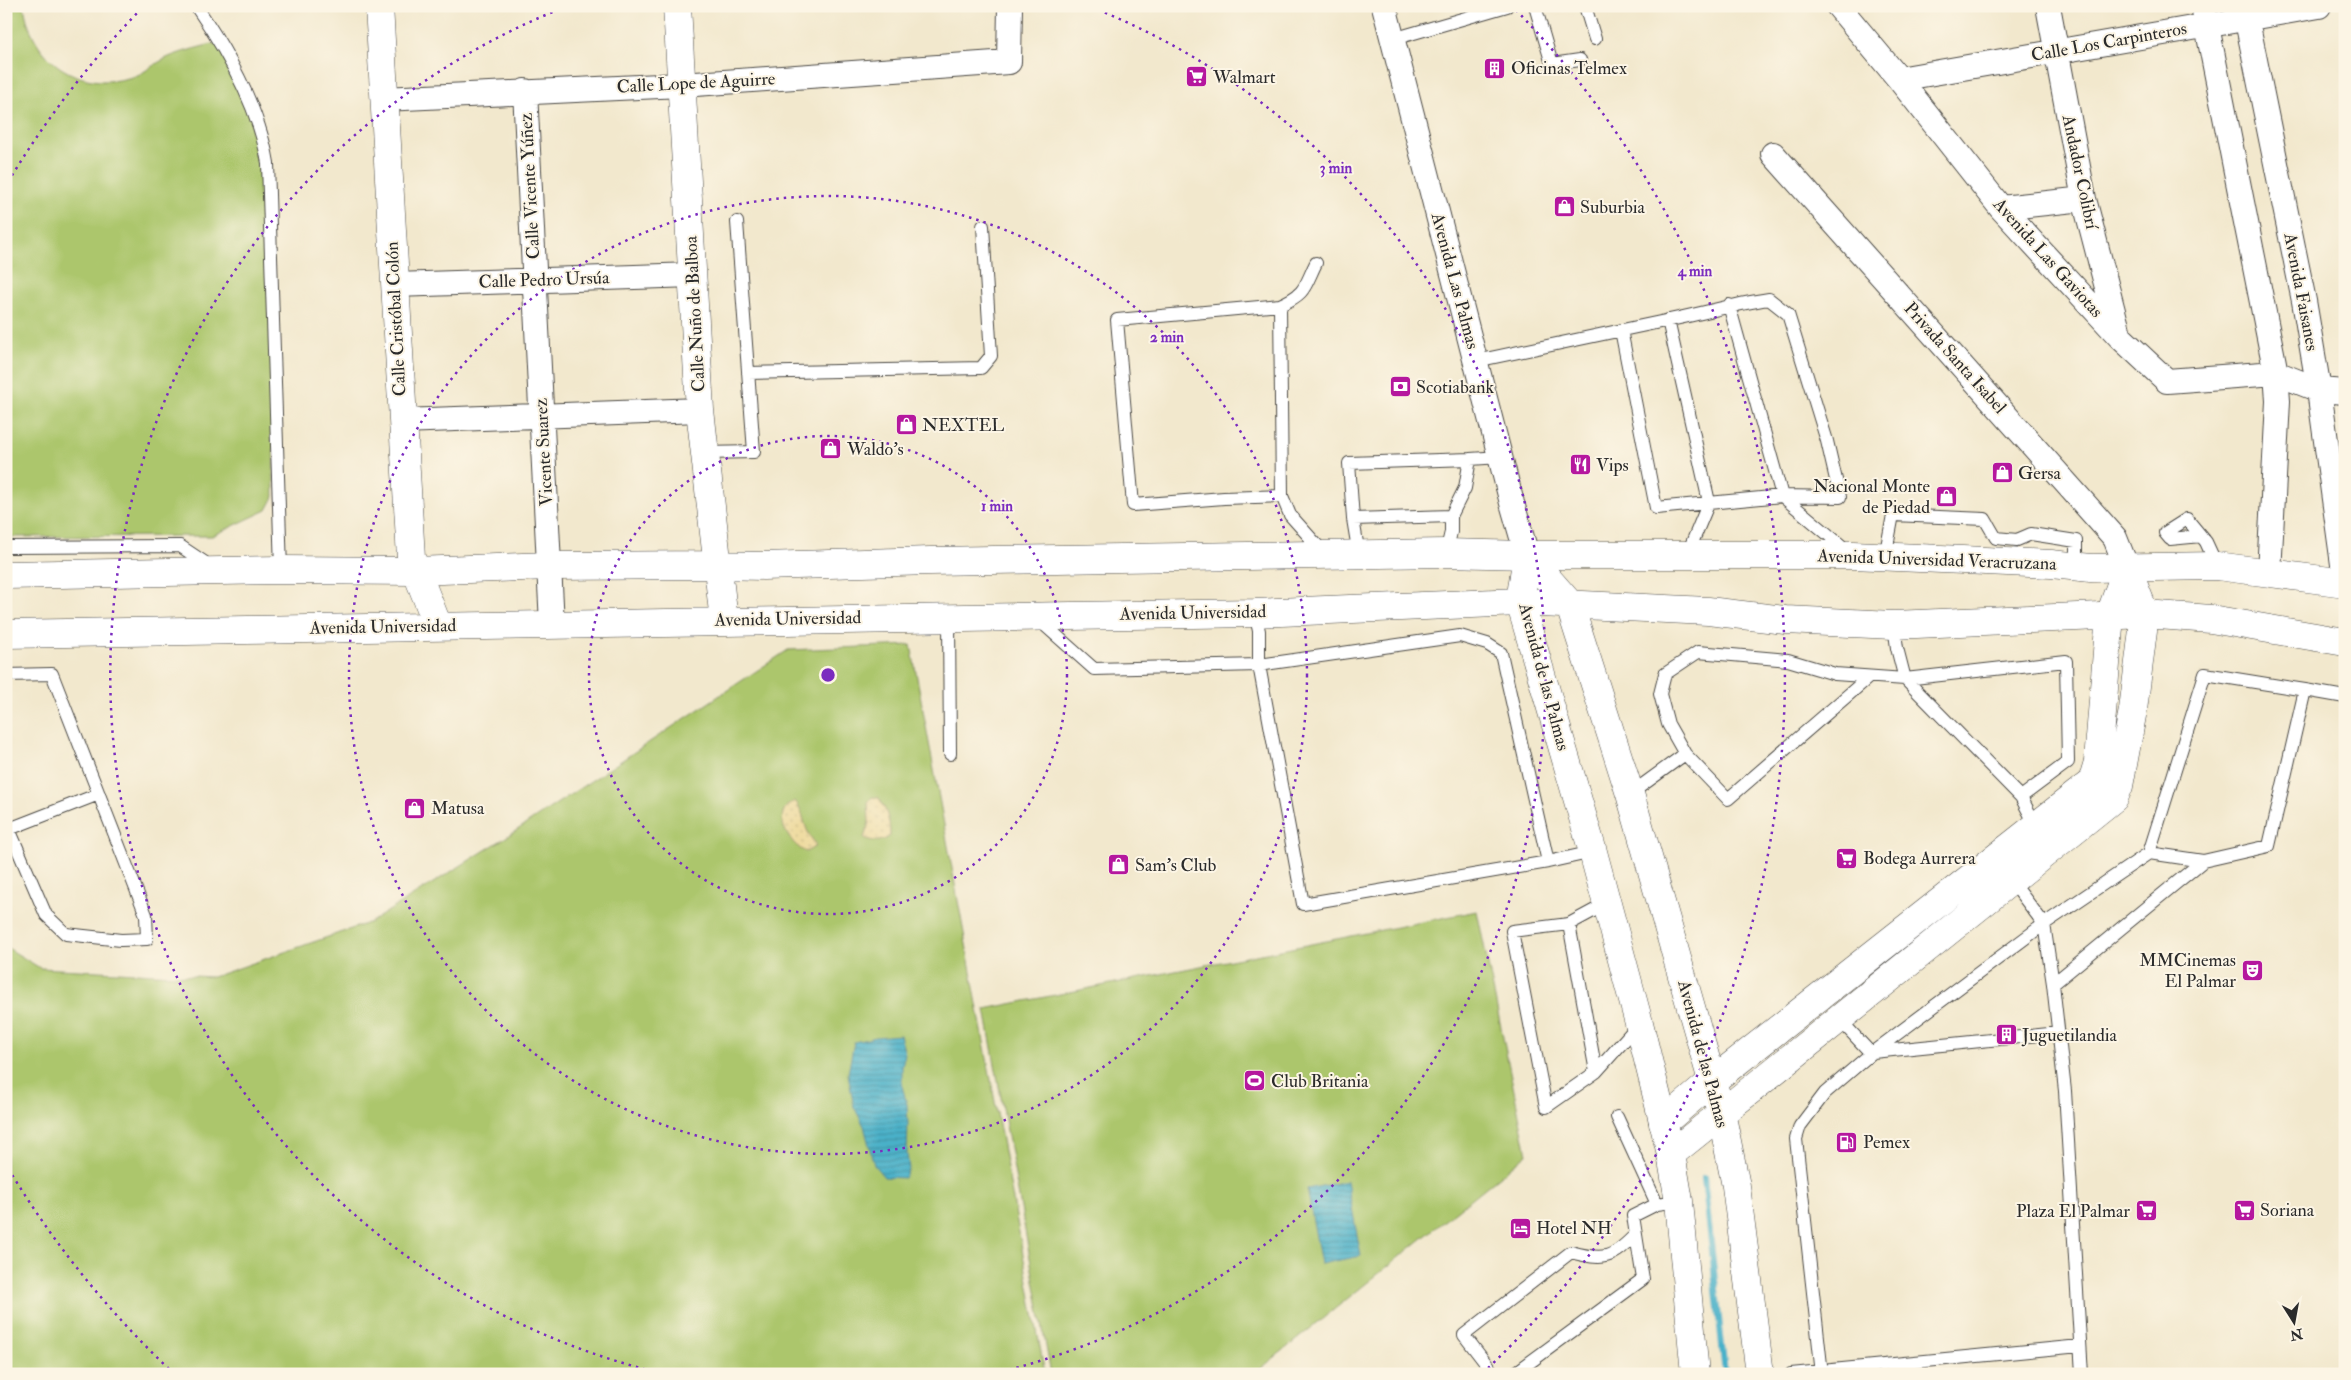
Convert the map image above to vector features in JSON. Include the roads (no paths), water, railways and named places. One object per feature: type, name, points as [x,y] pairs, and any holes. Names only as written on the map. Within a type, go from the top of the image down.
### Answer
[{"type":"main road","name":"Calle Cristóbal Colón","points":[[379,6],[411,558],[438,626]]},
{"type":"main road","name":"Calle Nuño de Balboa","points":[[677,6],[700,410],[724,621]]},
{"type":"main road","points":[[6,574],[281,570],[415,571],[549,566],[718,564],[772,566],[940,561],[1359,554],[1446,553],[1527,555]]},
{"type":"main road","name":"Avenida Universidad Veracruzana","points":[[1527,555],[1852,556],[2127,568],[2217,566],[2345,581]]},
{"type":"main road","name":"Avenida de las Palmas","points":[[1527,555],[1520,602],[1593,852],[1639,1023],[1671,1154],[1668,1203],[1695,1374]]},
{"type":"main road","name":"Avenida de las Palmas","points":[[1527,555],[1569,604],[1630,794],[1720,1112],[1736,1186],[1760,1374]]},
{"type":"main road","points":[[1671,1154],[1720,1112],[1840,1020],[1888,979],[2114,798],[2118,792],[2133,710],[2145,614],[2127,568]]},
{"type":"main road","points":[[1663,1123],[1711,1082],[2092,782],[2096,774],[2110,615],[2127,568]]},
{"type":"main road","name":"Avenida Universidad","points":[[6,634],[1255,612],[1520,602],[1569,604]]},
{"type":"main road","points":[[1569,604],[1708,611],[1785,620],[1894,625],[2145,614],[2211,619],[2345,642]]},
{"type":"main road","points":[[2036,826],[2052,848]]},
{"type":"main road","points":[[1870,958],[1888,979]]},
{"type":"street","name":"Calle Lope de Aguirre","points":[[383,99],[682,85],[1008,62],[1010,6]]},
{"type":"street","name":"Avenida Las Palmas","points":[[1384,6],[1527,555]]},
{"type":"street","name":"Avenida Las Gaviotas","points":[[1838,6],[1900,78],[2001,208],[2120,336],[2167,381],[2276,373],[2319,390],[2345,392]]},
{"type":"street","name":"Andador Colibrí","points":[[2048,6],[2084,200],[2120,336]]},
{"type":"street","name":"Calle Los Carpinteros","points":[[1900,78],[2056,52],[2205,16],[2319,6]]},
{"type":"street","name":"Avenida Faisanes","points":[[2246,12],[2304,301],[2342,528],[2345,581]]},
{"type":"street","points":[[2205,16],[2276,373],[2278,401],[2269,573]]},
{"type":"street","name":"Calle Vicente Yúñez","points":[[525,91],[535,280]]},
{"type":"street","name":"Privada Santa Isabel","points":[[1773,154],[2115,538],[2127,568]]},
{"type":"street","points":[[2001,208],[2084,200]]},
{"type":"street","name":"Calle Pedro Ursúa","points":[[395,285],[692,275]]},
{"type":"street","name":"Vicente Suarez","points":[[535,280],[552,624]]},
{"type":"street","points":[[402,421],[700,410]]},
{"type":"lane","points":[[196,6],[219,40],[257,121],[268,163],[281,570]]},
{"type":"lane","points":[[1393,39],[1507,6]]},
{"type":"lane","points":[[1535,6],[1552,64],[1580,60]]},
{"type":"lane","points":[[1585,6],[1595,39]]},
{"type":"lane","points":[[705,453],[754,452],[737,222]]},
{"type":"lane","points":[[748,373],[982,368],[991,356],[983,226]]},
{"type":"lane","points":[[1282,496],[1224,498],[1133,505],[1117,320],[1280,305],[1298,297],[1305,288],[1316,263]]},
{"type":"lane","points":[[1476,361],[1729,305],[1769,299],[1788,314],[1827,441],[1840,498],[1782,496],[1656,508],[1621,330]]},
{"type":"lane","points":[[1280,305],[1282,496],[1290,515],[1326,555]]},
{"type":"lane","points":[[1729,305],[1782,496],[1852,556]]},
{"type":"lane","points":[[1668,320],[1709,502],[1687,555]]},
{"type":"lane","points":[[1359,554],[1353,519],[1349,463],[1501,457]]},
{"type":"lane","points":[[1446,553],[1451,532],[1451,516],[1465,488],[1470,459]]},
{"type":"lane","points":[[1885,557],[1893,515],[1967,518],[1985,519],[1996,538],[2017,540],[2031,534],[2076,541],[2076,566]]},
{"type":"lane","points":[[1353,519],[1451,516]]},
{"type":"lane","points":[[2202,536],[2217,566]]},
{"type":"lane","points":[[6,547],[180,546],[204,560],[217,571]]},
{"type":"lane","points":[[1255,612],[1259,631],[1259,665],[1303,904],[1548,862],[1593,852]]},
{"type":"lane","points":[[1034,615],[1094,670],[1259,665],[1460,636],[1487,644],[1501,653],[1548,862]]},
{"type":"lane","points":[[949,616],[950,754]]},
{"type":"lane","points":[[1894,625],[1897,648],[1905,680],[2021,797],[2036,826]]},
{"type":"lane","points":[[1869,677],[1728,799],[1685,754],[1668,724],[1660,694],[1665,674],[1698,652],[1788,660],[1835,674],[1905,680],[2066,661],[2068,762],[2021,797]]},
{"type":"lane","points":[[6,675],[52,674],[99,794],[146,916],[147,939],[121,940],[66,934],[46,915],[8,825],[99,794]]},
{"type":"lane","points":[[1822,1372],[1796,1138],[1800,1126],[1825,1094],[1873,1052],[2044,924],[2149,853],[2205,674],[2345,697]]},
{"type":"lane","points":[[2149,853],[2203,861],[2270,846],[2305,690]]},
{"type":"lane","points":[[1630,794],[1685,754]]},
{"type":"lane","points":[[1995,859],[2044,924],[2065,1091],[2082,1374]]},
{"type":"lane","points":[[2053,984],[2203,861]]},
{"type":"lane","points":[[1606,904],[1569,924],[1512,931],[1546,1107],[1596,1072],[1639,1023]]},
{"type":"lane","points":[[1569,924],[1596,1072]]},
{"type":"lane","points":[[1840,1020],[1867,1049],[1873,1052],[2059,1034]]},
{"type":"lane","points":[[1514,1374],[1643,1279],[1633,1216],[1668,1203],[1617,1117]]},
{"type":"lane","points":[[1494,1374],[1464,1334],[1571,1252],[1592,1258],[1613,1255],[1636,1234]]},
{"type":"lane","points":[[1791,1374],[2080,1346]]},
{"type":"water","points":[[900,1035],[905,1054],[902,1067],[902,1086],[907,1104],[908,1123],[907,1154],[909,1169],[904,1178],[884,1177],[874,1165],[864,1126],[854,1107],[848,1074],[854,1042],[876,1037]]},
{"type":"water","points":[[1347,1181],[1361,1256],[1321,1264],[1307,1189]]},
{"type":"waterway","points":[[1704,1177],[1725,1374]]},
{"type":"place","name":"Oficinas Telmex","points":[[1495,68]]},
{"type":"place","name":"Walmart","points":[[1197,77]]},
{"type":"place","name":"Suburbia","points":[[1564,207]]},
{"type":"place","name":"Scotiabank","points":[[1400,387]]},
{"type":"place","name":"NEXTEL","points":[[906,425]]},
{"type":"place","name":"Waldo's","points":[[831,449]]},
{"type":"place","name":"Vips","points":[[1580,465]]},
{"type":"place","name":"Gersa","points":[[2002,473]]},
{"type":"place","name":"Nacional Monte de Piedad","points":[[1946,496]]},
{"type":"place","name":"Matusa","points":[[415,808]]},
{"type":"place","name":"Bodega Aurrera","points":[[1847,858]]},
{"type":"place","name":"Sam's Club","points":[[1119,865]]},
{"type":"place","name":"MMCinemas El Palmar","points":[[2252,970]]},
{"type":"place","name":"Juguetilandia","points":[[2006,1035]]},
{"type":"place","name":"Club Britania","points":[[1255,1081]]},
{"type":"place","name":"Pemex","points":[[1847,1142]]},
{"type":"place","name":"Soriana","points":[[2244,1210]]},
{"type":"place","name":"Plaza El Palmar","points":[[2146,1211]]},
{"type":"place","name":"Hotel NH","points":[[1520,1228]]}]
